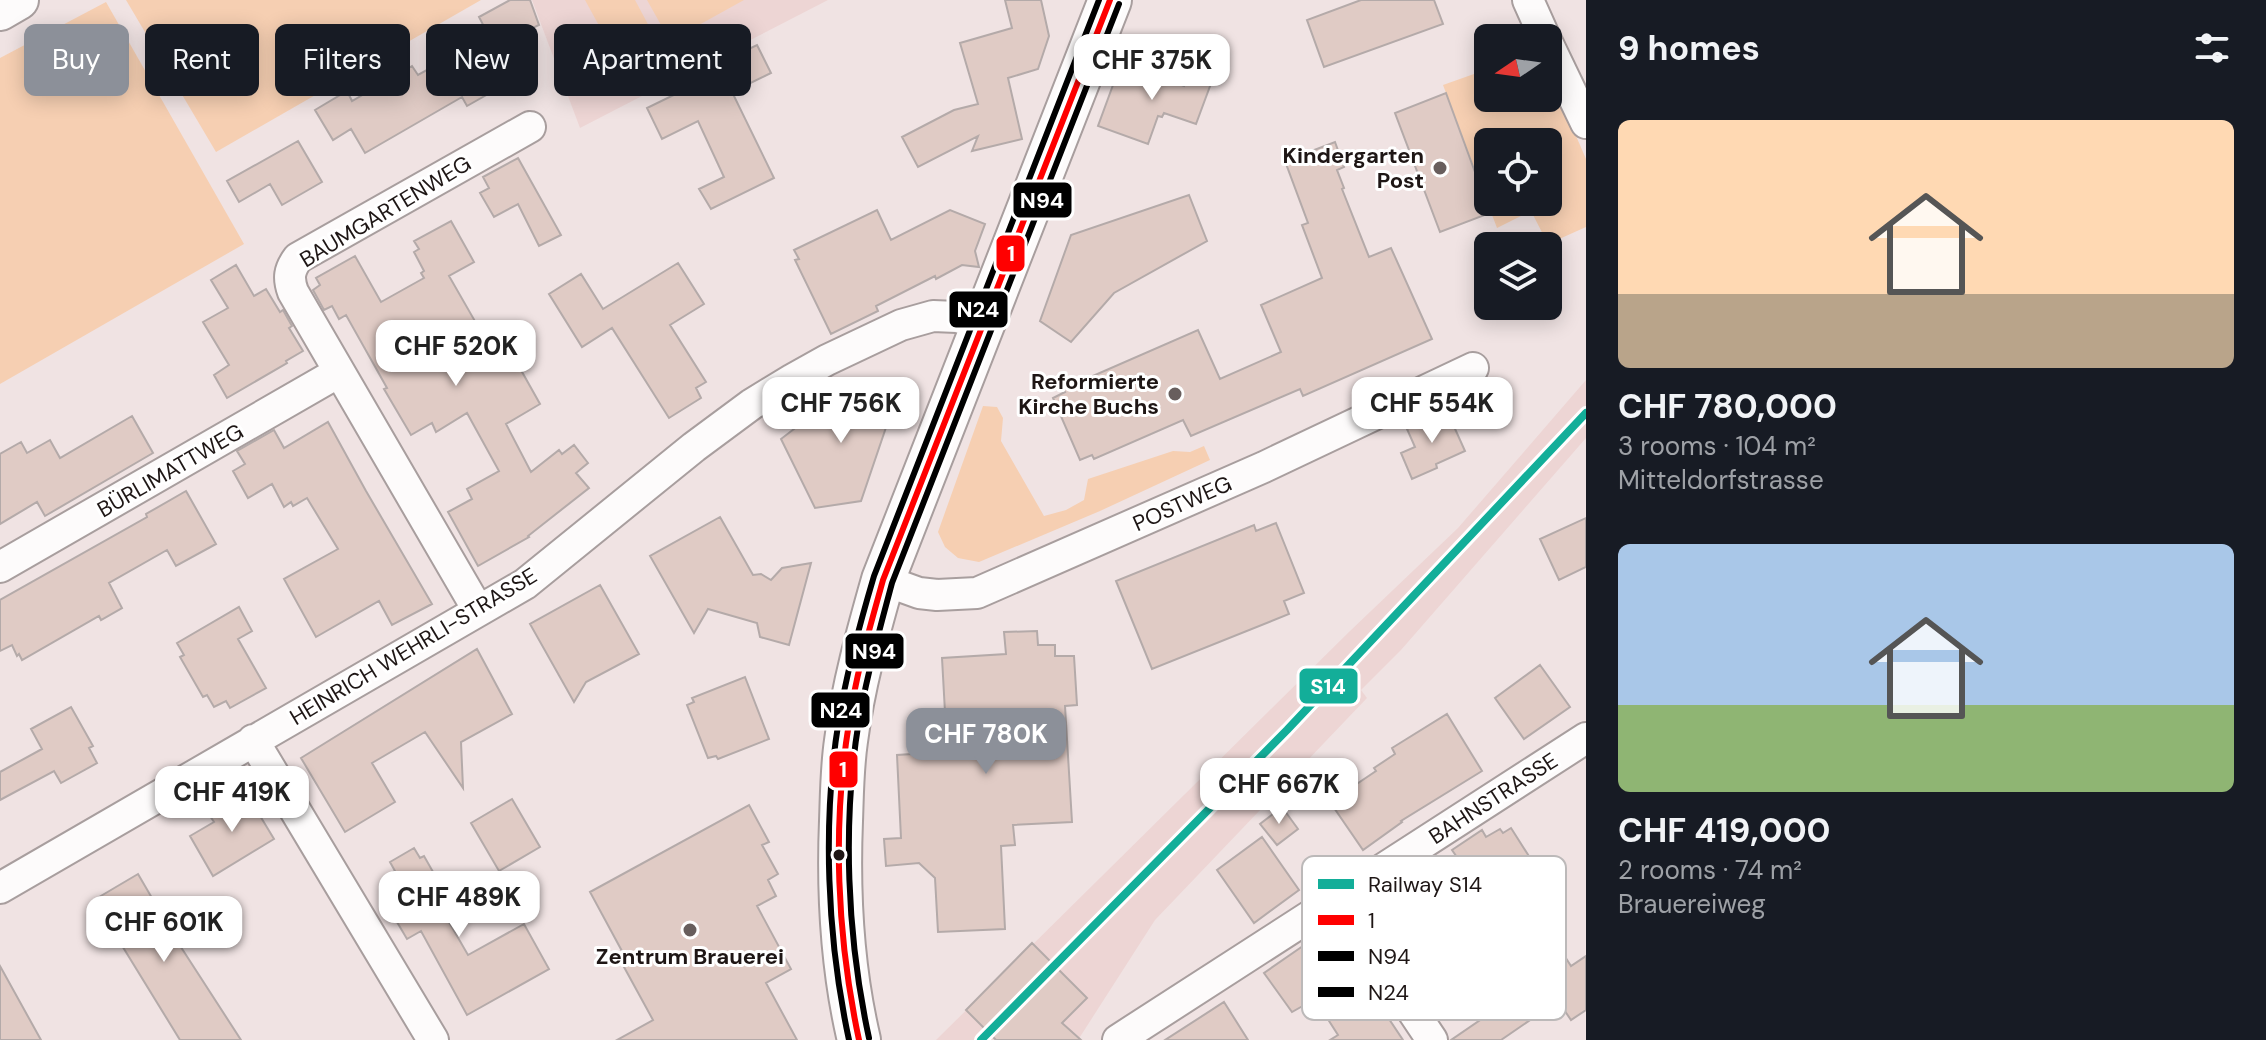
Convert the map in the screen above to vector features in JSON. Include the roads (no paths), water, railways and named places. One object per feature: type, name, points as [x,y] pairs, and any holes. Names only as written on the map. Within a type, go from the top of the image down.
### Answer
[{"type":"main road","points":[[859,1040],[849,1001],[840,855],[845,743],[865,641],[883,580],[1110,0]]},
{"type":"street","points":[[0,11],[19,0]]},
{"type":"street","points":[[1528,0],[1539,24]]},
{"type":"street","points":[[1562,73],[1586,123]]},
{"type":"street","name":"BAUMGARTENWEG","points":[[478,610],[293,292],[289,280],[298,258],[530,127]]},
{"type":"street","name":"HEINRICH WEHRLI-STRASSE","points":[[0,888],[525,584],[694,447],[752,404],[793,379],[827,360],[912,322],[933,316],[957,317],[984,324]]},
{"type":"street","name":"POSTWEG","points":[[883,580],[919,593],[977,593],[1264,467],[1473,368]]},
{"type":"street","name":"BÜRLIMATTWEG","points":[[0,567],[339,372]]},
{"type":"street","name":"BAHNSTRASSE","points":[[1402,856],[1586,738]]},
{"type":"street","points":[[253,740],[433,1040]]},
{"type":"street","name":"BAHNSTRASSE","points":[[1118,1040],[1302,921]]},
{"type":"street","points":[[1419,1020],[1432,1040]]},
{"type":"rail line","name":"S14","points":[[981,1040],[1287,730],[1586,413]]},
{"type":"place","name":"Kindergarten Post","points":[[1440,168]]},
{"type":"place","name":"Reformierte Kirche Buchs","points":[[1175,394]]},
{"type":"place","name":"Zentrum Brauerei","points":[[690,930]]}]
